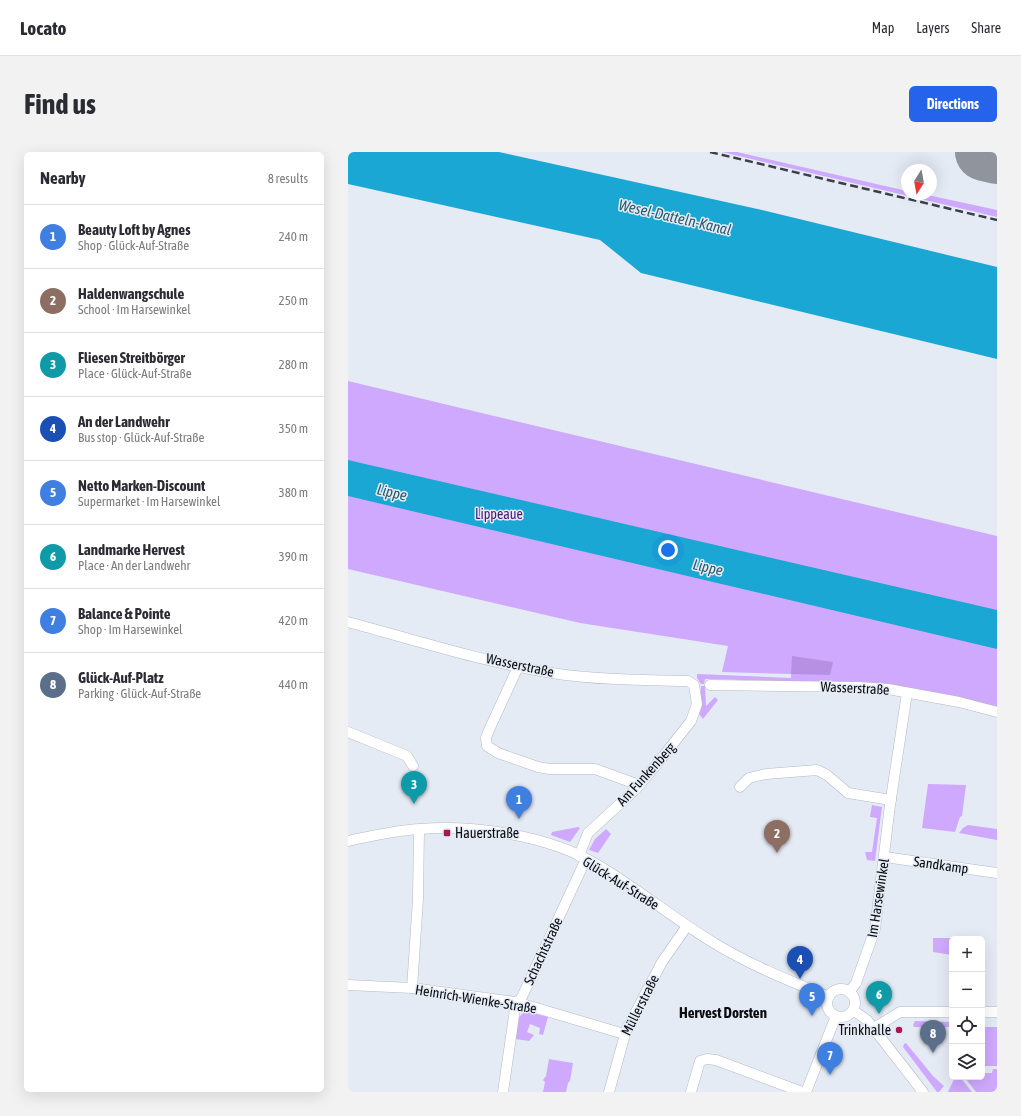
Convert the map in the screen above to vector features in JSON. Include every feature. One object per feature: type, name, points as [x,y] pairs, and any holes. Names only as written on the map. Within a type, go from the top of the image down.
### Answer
[{"type":"street","name":"Wasserstraße","points":[[348,622],[518,667],[589,678],[688,682],[694,684]]},
{"type":"street","points":[[518,667],[488,730],[486,738],[487,746],[498,752],[538,767],[550,769],[595,769],[640,785]]},
{"type":"street","name":"Am Funkenberg","points":[[582,857],[588,833],[640,785],[691,720],[697,704],[694,684]]},
{"type":"street","name":"Wasserstraße","points":[[710,685],[859,687],[959,702],[997,712]]},
{"type":"street","name":"Im Harsewinkel","points":[[849,992],[856,983],[875,929],[891,800],[907,693]]},
{"type":"street","points":[[348,732],[407,756],[413,766]]},
{"type":"street","points":[[740,787],[749,778],[766,774],[817,770],[827,775],[848,793],[891,800]]},
{"type":"street","name":"Glück-Auf-Straße","points":[[348,841],[419,829],[458,828],[505,834],[533,840],[582,857],[621,880],[715,944],[749,962],[828,997]]},
{"type":"street","points":[[412,988],[418,899],[419,829]]},
{"type":"street","name":"Schachtstraße","points":[[503,1092],[516,1002],[521,999],[582,857]]},
{"type":"street","name":"Sandkamp","points":[[885,857],[997,873]]},
{"type":"street","name":"Müllerstraße","points":[[608,1092],[624,1034],[662,962],[687,926]]},
{"type":"street","name":"Heinrich-Wienke-Straße","points":[[348,984],[412,988],[516,1002],[624,1034]]},
{"type":"street","points":[[845,990],[849,992],[856,1002],[854,1011],[848,1016],[836,1016],[829,1010],[827,1002],[828,997],[835,991],[845,990]]},
{"type":"street","points":[[854,1011],[867,1020],[874,1028],[923,1092]]},
{"type":"street","points":[[874,1028],[900,1012],[949,1012]]},
{"type":"street","points":[[985,1012],[997,1012]]},
{"type":"street","points":[[806,1092],[836,1016]]},
{"type":"street","points":[[691,1092],[700,1061],[707,1059],[716,1060],[802,1092]]},
{"type":"green space","points":[[722,152],[737,152],[901,190],[901,194]]},
{"type":"green space","points":[[937,197],[997,210],[997,217],[925,200],[937,200]]},
{"type":"green space","name":"Lippeaue","points":[[348,381],[997,536],[997,707],[939,693],[897,686],[859,683],[705,679],[704,684],[701,684],[697,678],[697,674],[791,678],[791,674],[722,672],[728,646],[580,623],[348,569]]},
{"type":"green space","points":[[701,686],[705,686],[706,706],[715,697],[718,700],[703,719],[699,714]]},
{"type":"green space","points":[[928,784],[966,785],[962,816],[960,817],[955,832],[922,828]]},
{"type":"green space","points":[[872,805],[882,807],[875,861],[867,860],[865,852],[872,852],[877,818],[870,817]]},
{"type":"green space","points":[[968,825],[997,829],[997,840],[959,833]]},
{"type":"green space","points":[[578,827],[580,828],[570,842],[551,835],[552,832]]},
{"type":"green space","points":[[606,829],[611,834],[598,853],[589,850],[595,839]]},
{"type":"green space","points":[[933,938],[949,938],[949,955],[933,952]]},
{"type":"green space","points":[[525,1011],[548,1017],[543,1035],[539,1034],[540,1028],[530,1024],[527,1032],[534,1035],[529,1041],[515,1039],[519,1017]]},
{"type":"green space","points":[[915,1021],[949,1022],[949,1027],[914,1027],[913,1025]]},
{"type":"green space","points":[[985,1027],[997,1027],[997,1066],[985,1066]]},
{"type":"green space","points":[[906,1043],[933,1076],[944,1086],[939,1092],[937,1092],[903,1047]]},
{"type":"green space","points":[[549,1059],[573,1063],[570,1081],[566,1092],[543,1092],[545,1082],[543,1080],[546,1076]]},
{"type":"green space","points":[[993,1069],[997,1069],[997,1089],[994,1092],[976,1092],[967,1080],[985,1080],[985,1073],[992,1073]]},
{"type":"green space","points":[[954,1080],[962,1080],[972,1092],[948,1092]]},
{"type":"shaded area","points":[[792,656],[833,662],[830,675],[791,674]]},
{"type":"water","name":"Wesel-Datteln-Kanal","points":[[348,152],[499,152],[762,210],[997,267],[997,359],[641,273],[600,240],[348,184]]},
{"type":"water","name":"Lippe","points":[[348,460],[997,610],[997,649],[348,496]]},
{"type":"runway","points":[[984,152],[997,155]]},
{"type":"railway","points":[[710,152],[997,220]]},
{"type":"place","name":"Fliesen Streitbörger","points":[[414,804]]},
{"type":"place","name":"Beauty Loft by Agnes","points":[[519,819]]},
{"type":"place","name":"Hauerstraße","points":[[447,833]]},
{"type":"place","name":"Haldenwangschule","points":[[777,853]]},
{"type":"place","name":"An der Landwehr","points":[[800,979]]},
{"type":"place","name":"Landmarke Hervest","points":[[879,1014]]},
{"type":"place","name":"Netto Marken-Discount","points":[[812,1016]]},
{"type":"place","name":"Trinkhalle","points":[[899,1030]]},
{"type":"place","name":"Glück-Auf-Platz","points":[[933,1053]]},
{"type":"place","name":"Balance & Pointe","points":[[830,1075]]},
{"type":"district","name":"Hervest Dorsten","points":[[723,1012]]}]
